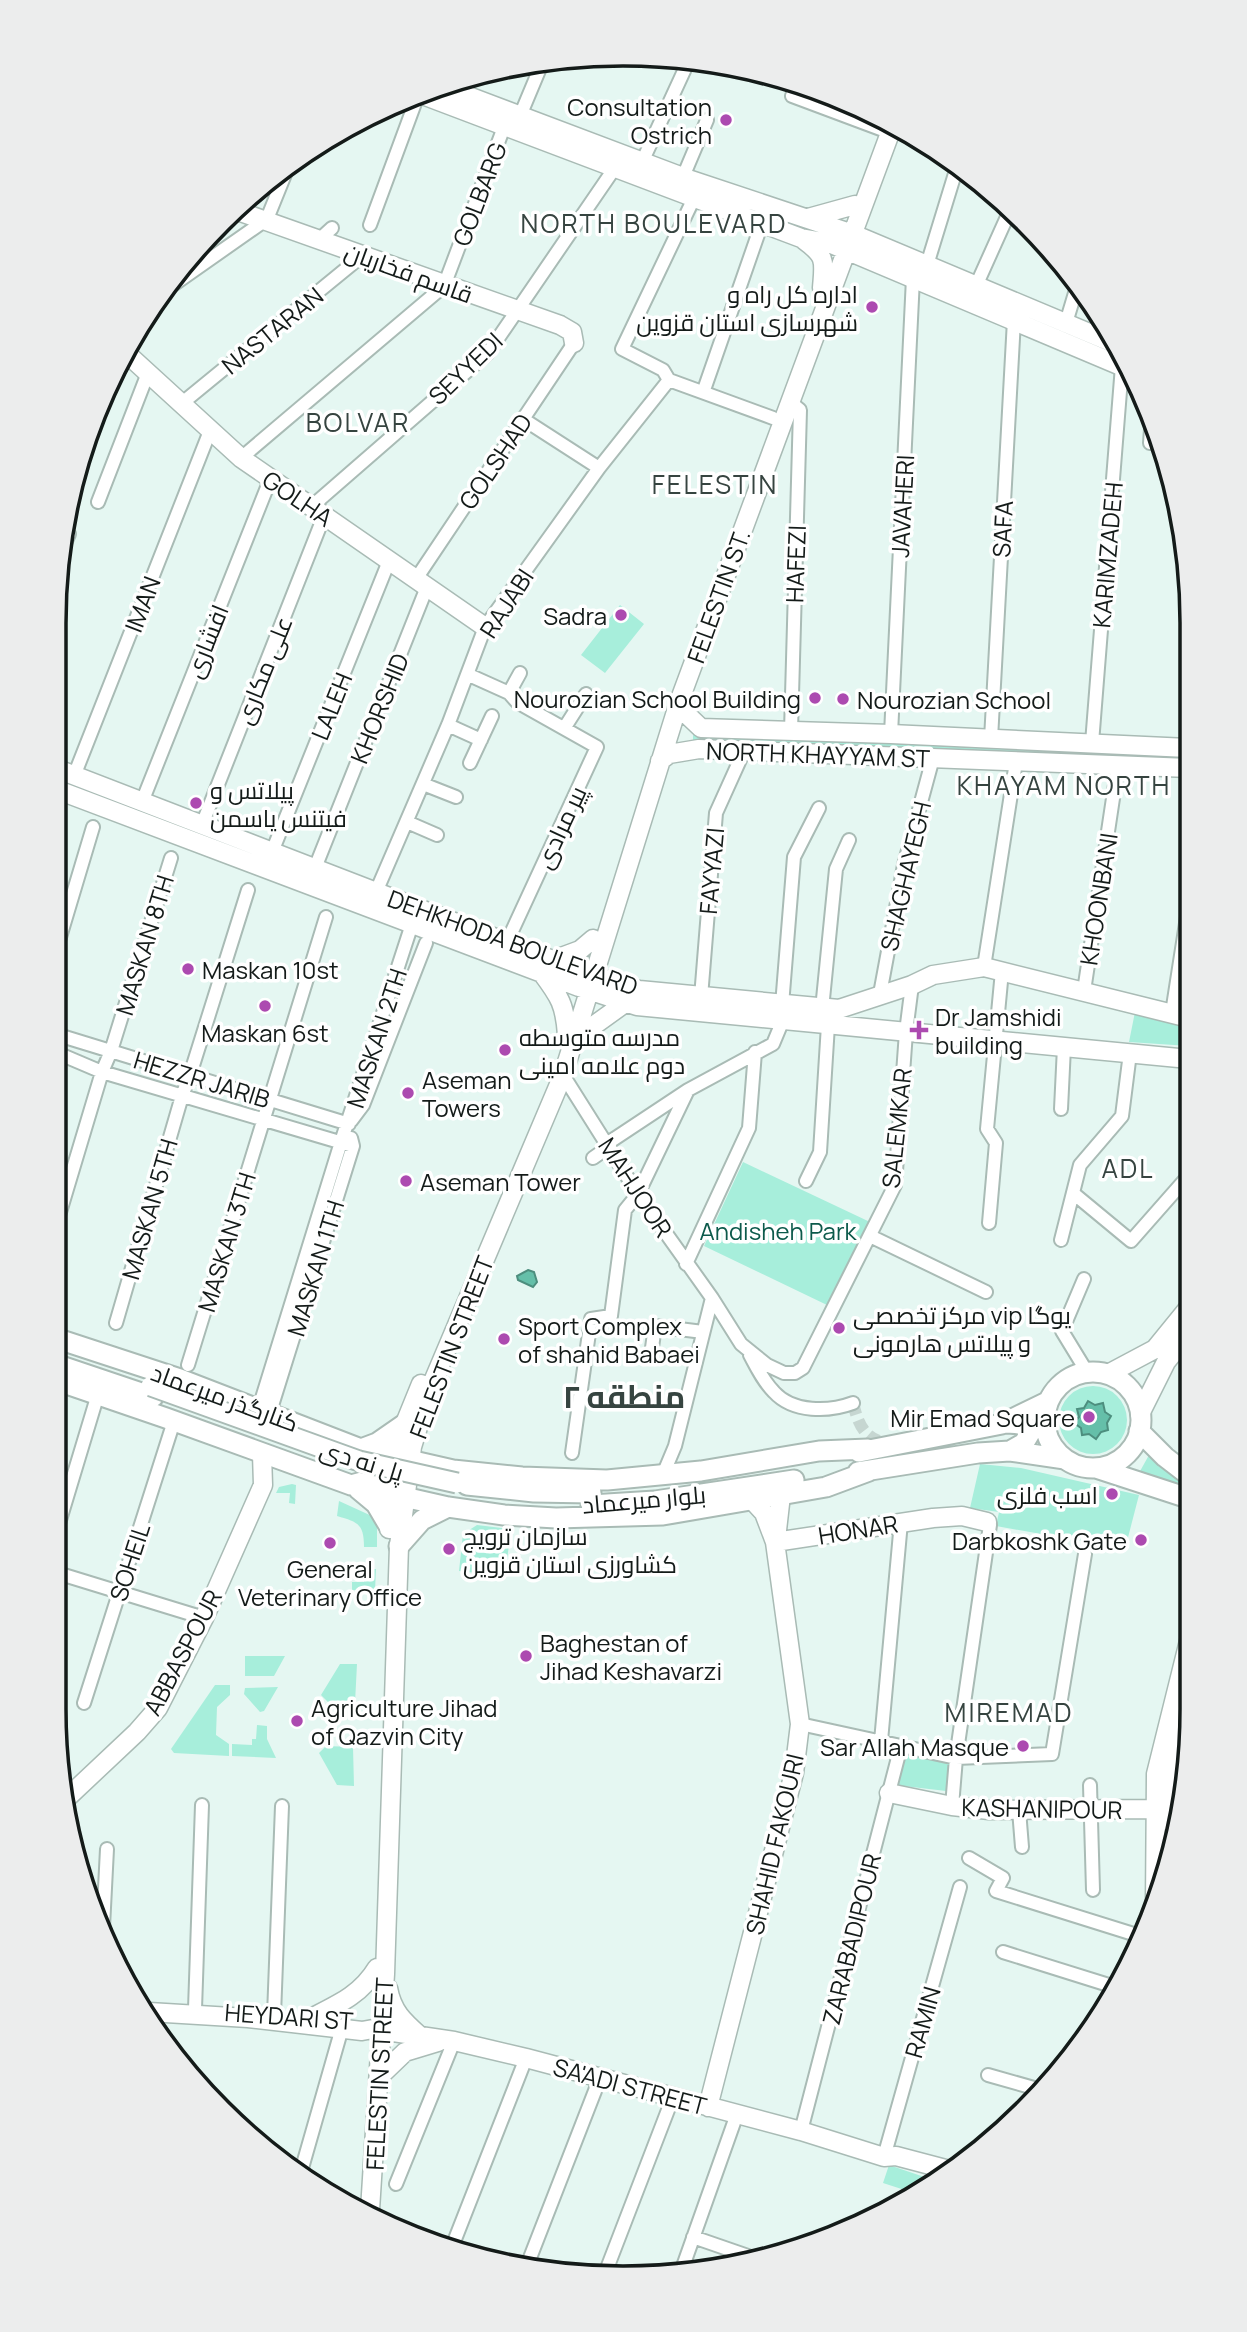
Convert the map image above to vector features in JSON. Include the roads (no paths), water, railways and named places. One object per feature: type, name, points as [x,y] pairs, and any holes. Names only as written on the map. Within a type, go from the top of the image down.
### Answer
[{"type":"main road","points":[[457,92],[643,160],[733,211],[801,238],[819,251],[824,259],[827,289]]},
{"type":"main road","points":[[434,100],[614,169],[807,219],[848,242],[876,263],[1014,320],[1104,341]]},
{"type":"main road","name":"FELESTIN ST.","points":[[571,1037],[678,676],[773,418],[848,242],[858,206],[885,132]]},
{"type":"main road","points":[[807,219],[858,206],[883,246]]},
{"type":"main road","points":[[733,211],[787,218],[848,242],[946,273]]},
{"type":"main road","name":"قاسم فخاریان","points":[[247,213],[326,234],[363,256],[560,325],[572,332],[574,343]]},
{"type":"main road","points":[[801,238],[883,246],[976,286],[1078,336],[1114,361]]},
{"type":"main road","points":[[827,289],[855,268],[876,263]]},
{"type":"main road","name":"FELESTIN ST.","points":[[598,940],[679,702],[827,289]]},
{"type":"main road","name":"GOLHA","points":[[133,360],[241,458],[485,627]]},
{"type":"main road","name":"NORTH KHAYYAM ST","points":[[679,702],[682,710],[701,728],[1180,748]]},
{"type":"main road","points":[[699,749],[693,745],[692,738],[701,728]]},
{"type":"main road","name":"NORTH KHAYYAM ST","points":[[660,761],[669,754],[699,749],[1180,768]]},
{"type":"main road","name":"DEHKHODA BOULEVARD","points":[[66,773],[507,942],[547,966]]},
{"type":"main road","name":"DEHKHODA BOULEVARD","points":[[66,795],[412,924],[547,966],[624,995],[648,1008],[825,1017],[906,1032],[1180,1058]]},
{"type":"main road","points":[[559,1074],[571,1037],[565,1012],[547,966],[598,940],[604,958],[624,995],[571,1037]]},
{"type":"main road","name":"DEHKHODA BOULEVARD","points":[[825,1017],[839,1009],[912,985],[933,975],[984,967],[1180,1016]]},
{"type":"main road","name":"DEHKHODA BOULEVARD","points":[[624,995],[701,997],[782,1013]]},
{"type":"main road","name":"FELESTIN STREET","points":[[370,2204],[367,2177],[381,1971],[399,1546],[397,1497],[403,1425],[559,1074]]},
{"type":"main road","name":"FELESTIN STREET","points":[[401,1459],[559,1074]]},
{"type":"main road","points":[[1108,1374],[1155,1349],[1180,1318]]},
{"type":"main road","name":"کنارگذر میرعماد","points":[[66,1342],[180,1379],[361,1449],[401,1459],[453,1489]]},
{"type":"main road","points":[[1096,1468],[1111,1465],[1124,1457],[1134,1445],[1140,1422],[1166,1362],[1180,1344]]},
{"type":"main road","points":[[66,1355],[106,1368],[152,1391]]},
{"type":"main road","points":[[66,1367],[152,1391]]},
{"type":"main road","points":[[1065,1460],[1053,1448],[1046,1433],[1045,1416],[1049,1401],[1064,1381],[1087,1372],[1108,1374],[1124,1383],[1135,1397],[1140,1422],[1165,1457],[1180,1469]]},
{"type":"main road","name":"کنارگذر میرعماد","points":[[66,1384],[351,1485],[397,1497],[453,1489]]},
{"type":"main road","name":"پل نه دی","points":[[152,1391],[359,1461],[453,1489]]},
{"type":"main road","points":[[399,1546],[453,1489],[554,1479],[607,1480],[662,1476],[819,1451],[869,1449],[972,1432],[1005,1423],[1049,1401]]},
{"type":"main road","points":[[1005,1423],[1024,1425],[1029,1428],[1030,1433],[1024,1443],[1010,1451]]},
{"type":"main road","points":[[351,1485],[366,1481],[376,1470],[374,1462],[361,1449],[377,1443],[403,1425]]},
{"type":"main road","name":"بلوار میرعماد","points":[[453,1489],[557,1493],[654,1489],[829,1460],[869,1449]]},
{"type":"main road","points":[[453,1489],[555,1518],[663,1515],[826,1487],[869,1471],[978,1452],[1010,1451],[1096,1468],[1180,1495]]},
{"type":"main road","points":[[262,1454],[263,1485]]},
{"type":"main road","points":[[1154,1487],[1150,1478],[1152,1469],[1157,1461],[1165,1457]]},
{"type":"main road","points":[[263,1485],[279,1469],[289,1464]]},
{"type":"main road","name":"بلوار میرعماد","points":[[453,1489],[534,1504],[608,1505],[702,1495],[831,1473],[869,1471]]},
{"type":"main road","name":"ABBASPOUR","points":[[73,1792],[137,1732],[158,1708],[204,1618],[263,1485]]},
{"type":"main road","points":[[351,1485],[374,1502],[389,1526]]},
{"type":"main road","points":[[775,1542],[781,1495]]},
{"type":"main road","name":"FELESTIN STREET","points":[[381,1971],[389,1526],[397,1497]]},
{"type":"main road","name":"SHAHID FAKOURI","points":[[708,2107],[794,1773],[800,1724],[775,1542],[764,1513],[753,1500]]},
{"type":"main road","name":"HONAR","points":[[775,1542],[901,1522],[961,1516],[987,1522]]},
{"type":"main road","points":[[1165,1840],[1156,1774],[1180,1677]]},
{"type":"main road","points":[[1157,1868],[1161,1809],[1179,1735]]},
{"type":"main road","name":"KASHANIPOUR","points":[[889,1793],[951,1806],[989,1810],[1161,1809]]},
{"type":"main road","points":[[316,2016],[355,1995],[381,1971],[397,2014],[420,2036]]},
{"type":"main road","name":"HEYDARI ST","points":[[153,2006],[363,2019],[377,2029]]},
{"type":"main road","name":"HEYDARI ST","points":[[157,2012],[248,2018],[362,2031],[377,2029]]},
{"type":"main road","name":"FELESTIN STREET","points":[[370,2204],[380,2076],[377,2029]]},
{"type":"main road","name":"SA'ADI STREET","points":[[377,2029],[452,2041],[526,2058],[737,2114],[884,2157],[896,2156],[939,2167]]},
{"type":"main road","points":[[380,2076],[405,2052],[428,2044],[452,2041]]},
{"type":"main road","name":"SA'ADI STREET","points":[[884,2157],[894,2166],[929,2174]]},
{"type":"street","points":[[643,160],[684,70]]},
{"type":"street","points":[[520,116],[538,73]]},
{"type":"street","points":[[793,93],[792,96],[841,111]]},
{"type":"street","points":[[370,225],[414,107]]},
{"type":"street","points":[[707,120],[687,187],[622,349],[663,370],[669,380],[773,418]]},
{"type":"street","name":"GOLBARG","points":[[241,458],[444,286],[504,127]]},
{"type":"street","name":"SEYYEDI","points":[[318,512],[488,353],[614,169]]},
{"type":"street","points":[[928,265],[954,176]]},
{"type":"street","points":[[192,271],[267,219],[281,185]]},
{"type":"street","points":[[976,286],[1006,219]]},
{"type":"street","points":[[705,387],[762,223]]},
{"type":"street","name":"NASTARAN","points":[[181,404],[363,256]]},
{"type":"street","name":"JAVAHERI","points":[[891,734],[913,278]]},
{"type":"street","points":[[1078,336],[1079,303]]},
{"type":"street","name":"SAFA","points":[[990,738],[1014,320]]},
{"type":"street","name":"GOLSHAD","points":[[422,583],[523,419],[574,343]]},
{"type":"street","points":[[99,502],[148,373]]},
{"type":"street","name":"KARIMZADEH","points":[[1092,743],[1124,379]]},
{"type":"street","name":"RAJABI","points":[[376,892],[469,675],[485,627],[599,468],[669,380]]},
{"type":"street","name":"HAFEZI","points":[[789,401],[800,410],[791,731]]},
{"type":"street","points":[[523,419],[599,468]]},
{"type":"street","name":"IMAN","points":[[74,776],[210,431]]},
{"type":"street","name":"افشاری","points":[[142,802],[270,480]]},
{"type":"street","name":"علی مکاری","points":[[202,825],[318,512]]},
{"type":"street","name":"LALEH","points":[[272,852],[389,561]]},
{"type":"street","name":"KHORSHID","points":[[315,868],[422,583]]},
{"type":"street","points":[[509,693],[520,673]]},
{"type":"street","points":[[469,675],[509,693],[517,702],[565,727],[586,694]]},
{"type":"street","points":[[470,763],[492,716]]},
{"type":"street","points":[[448,725],[481,740]]},
{"type":"street","name":"پیر مرادی","points":[[507,942],[597,747],[565,727]]},
{"type":"street","name":"FAYYAZI","points":[[701,997],[716,813],[744,751]]},
{"type":"street","name":"SHAGHAYEGH","points":[[880,994],[904,865],[933,758]]},
{"type":"street","points":[[984,967],[1016,762]]},
{"type":"street","name":"KHOONBANI","points":[[1084,991],[1118,765]]},
{"type":"street","points":[[423,784],[456,797]]},
{"type":"street","points":[[593,1158],[688,1090],[773,1044],[782,1013],[794,857],[819,808]]},
{"type":"street","points":[[407,822],[437,835]]},
{"type":"street","points":[[66,917],[93,827]]},
{"type":"street","points":[[806,1181],[820,1152],[825,1017],[836,869],[849,840]]},
{"type":"street","name":"MASKAN 8TH","points":[[66,1191],[171,858]]},
{"type":"street","name":"MASKAN 5TH","points":[[116,1323],[182,1096],[248,890]]},
{"type":"street","name":"MASKAN 3TH","points":[[188,1365],[326,917]]},
{"type":"street","name":"MASKAN 2TH","points":[[349,1124],[412,924]]},
{"type":"street","name":"MASKAN 2TH","points":[[349,1124],[363,1105],[426,943]]},
{"type":"street","points":[[989,1223],[996,1143],[987,1129],[1002,971]]},
{"type":"street","name":"SALEMKAR","points":[[795,1373],[803,1368],[895,1185],[912,985]]},
{"type":"street","name":"HEZZR JARIB","points":[[66,1037],[349,1124]]},
{"type":"street","points":[[1060,1109],[1064,1047]]},
{"type":"street","points":[[687,1264],[750,1128],[755,1052]]},
{"type":"street","points":[[1061,1241],[1080,1165],[1122,1116],[1130,1053]]},
{"type":"street","name":"HEZZR JARIB","points":[[66,1057],[102,1072],[347,1144]]},
{"type":"street","name":"MAHJOOR","points":[[559,1074],[741,1344],[767,1365],[784,1373],[795,1373]]},
{"type":"street","points":[[572,1454],[591,1319],[611,1316],[625,1209],[638,1194],[688,1090]]},
{"type":"street","name":"MASKAN 1TH","points":[[264,1410],[347,1144],[349,1124]]},
{"type":"street","points":[[1073,1193],[1131,1241],[1180,1185]]},
{"type":"street","points":[[870,1236],[986,1292]]},
{"type":"street","points":[[1084,1279],[1062,1331],[1087,1372]]},
{"type":"street","points":[[662,1476],[676,1446],[712,1298]]},
{"type":"street","points":[[651,1355],[656,1326],[703,1332]]},
{"type":"street","points":[[746,1348],[763,1379],[776,1395],[804,1407],[821,1409],[836,1409],[853,1403]]},
{"type":"street","points":[[66,1499],[97,1394]]},
{"type":"street","name":"SOHEIL","points":[[84,1703],[174,1421]]},
{"type":"street","points":[[676,1446],[687,1465],[701,1471]]},
{"type":"street","points":[[881,1741],[901,1522]]},
{"type":"street","points":[[951,1806],[990,1525],[987,1522]]},
{"type":"street","name":"KASHANIPOUR","points":[[800,1724],[956,1758],[1052,1754],[1085,1554]]},
{"type":"street","points":[[66,1576],[204,1618]]},
{"type":"street","name":"ZARABADIPOUR","points":[[801,2132],[901,1746]]},
{"type":"street","points":[[1090,1785],[1093,1890]]},
{"type":"street","points":[[195,2009],[202,1805]]},
{"type":"street","points":[[274,2015],[282,1806]]},
{"type":"street","points":[[1018,1810],[1022,1847]]},
{"type":"street","points":[[104,1909],[107,1849]]},
{"type":"street","points":[[969,1858],[1003,1878],[996,1891],[1133,1934]]},
{"type":"street","name":"RAMIN","points":[[884,2157],[960,1887]]},
{"type":"street","points":[[1003,1952],[1107,1985]]},
{"type":"street","points":[[303,2164],[342,2028]]},
{"type":"street","points":[[396,2185],[452,2041]]},
{"type":"street","points":[[455,2239],[526,2058]]},
{"type":"street","points":[[988,2075],[1031,2087]]},
{"type":"street","points":[[530,2258],[600,2078]]},
{"type":"street","points":[[608,2265],[673,2097]]},
{"type":"street","points":[[685,2262],[737,2114]]},
{"type":"street","points":[[693,2238],[740,2253]]},
{"type":"tunnel","points":[[853,1403],[857,1418],[868,1435],[889,1443]]},
{"type":"place","name":"Consultation Ostrich","points":[[726,120]]},
{"type":"place","name":"اداره کل راه و شهرسازی استان قزوین","points":[[872,307]]},
{"type":"place","name":"Sadra","points":[[621,615]]},
{"type":"place","name":"Nourozian School Building","points":[[815,698]]},
{"type":"place","name":"Nourozian School","points":[[843,699]]},
{"type":"place","name":"پیلاتس و فیتنس یاسمن","points":[[196,803]]},
{"type":"place","name":"Maskan 10st","points":[[188,969]]},
{"type":"place","name":"Maskan 6st","points":[[265,1006]]},
{"type":"place","name":"Dr Jamshidi building","points":[[919,1030]]},
{"type":"place","name":"مدرسه متوسطه دوم علامه امینی","points":[[505,1050]]},
{"type":"place","name":"Aseman Towers","points":[[408,1093]]},
{"type":"place","name":"Aseman Tower","points":[[406,1181]]},
{"type":"place","name":"مرکز تخصصی vip یوگا و پیلاتس هارمونی","points":[[839,1328]]},
{"type":"place","name":"Sport Complex of shahid Babaei","points":[[504,1339]]},
{"type":"place","name":"Mir Emad Square","points":[[1089,1417]]},
{"type":"place","name":"اسب فلزی","points":[[1112,1494]]},
{"type":"place","name":"Darbkoshk Gate","points":[[1141,1540]]},
{"type":"place","name":"General Veterinary Office","points":[[330,1543]]},
{"type":"place","name":"سازمان ترویج کشاورزی استان قزوین","points":[[449,1549]]},
{"type":"place","name":"Baghestan of Jihad Keshavarzi","points":[[526,1656]]},
{"type":"place","name":"Agriculture Jihad of Qazvin City","points":[[297,1721]]},
{"type":"place","name":"Sar Allah Masque","points":[[1023,1746]]},
{"type":"district","name":"NORTH BOULEVARD","points":[[654,223]]},
{"type":"district","name":"BOLVAR","points":[[358,422]]},
{"type":"district","name":"FELESTIN","points":[[715,484]]},
{"type":"district","name":"KHAYAM NORTH","points":[[1064,785]]},
{"type":"district","name":"ADL","points":[[1128,1168]]},
{"type":"district","name":"منطقه ۲","points":[[624,1396]]},
{"type":"district","name":"MIREMAD","points":[[1009,1712]]},
{"type":"park label","name":"Andisheh Park","points":[[778,1230]]}]
